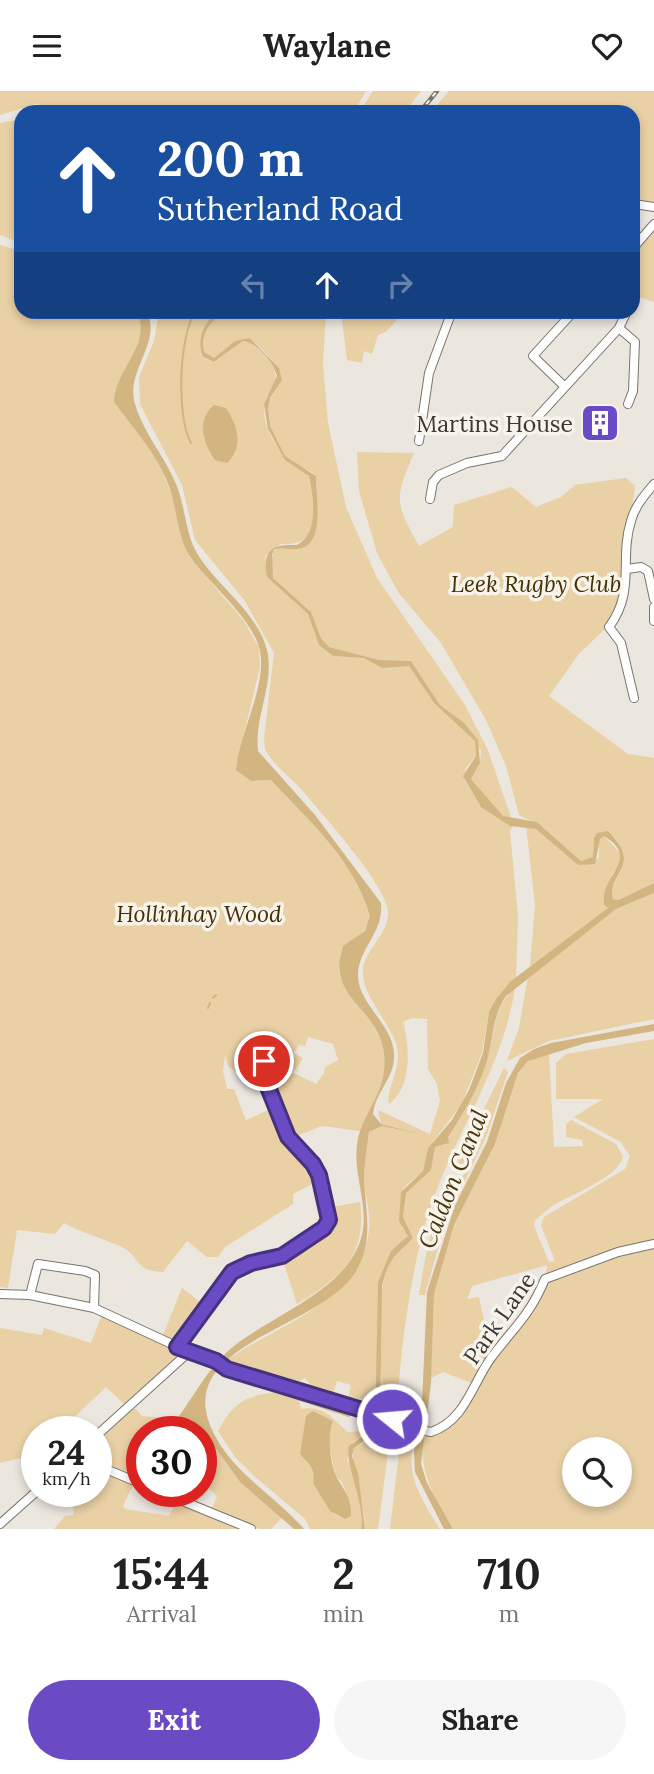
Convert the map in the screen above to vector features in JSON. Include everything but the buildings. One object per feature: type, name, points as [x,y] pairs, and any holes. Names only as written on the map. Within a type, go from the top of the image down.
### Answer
[{"type":"street","points":[[640,240],[654,225]]},
{"type":"street","points":[[419,441],[429,373],[449,319]]},
{"type":"street","points":[[565,387],[533,356],[567,319]]},
{"type":"street","points":[[430,499],[433,482],[439,475],[467,463],[502,456],[619,328],[624,319]]},
{"type":"street","points":[[619,328],[635,342],[633,391],[628,404]]},
{"type":"street","points":[[634,698],[621,643],[609,627],[626,591],[631,519],[639,502],[654,484]]},
{"type":"street","points":[[627,569],[641,567],[648,571],[654,599]]},
{"type":"street","points":[[654,607],[654,621]]},
{"type":"street","points":[[177,1347],[232,1272],[251,1263],[282,1256],[324,1228],[329,1220],[319,1175],[313,1164],[288,1137],[262,1072],[264,1061]]},
{"type":"street","name":"Park Lane","points":[[189,1352],[216,1361],[224,1368],[389,1418],[405,1426],[426,1431],[436,1430],[463,1408],[490,1360],[527,1317],[545,1279],[618,1252],[654,1244]]},
{"type":"street","points":[[30,1295],[38,1264],[85,1271],[95,1275],[94,1308]]},
{"type":"street","points":[[0,1294],[30,1295],[94,1308],[189,1352],[112,1422]]},
{"type":"street","points":[[0,1524],[21,1505]]},
{"type":"street","points":[[197,1507],[251,1529]]},
{"type":"green space","points":[[0,91],[366,91],[358,105],[38,103],[14,105],[14,111],[0,115]]},
{"type":"green space","points":[[373,91],[421,91],[410,105],[364,105]]},
{"type":"green space","points":[[449,91],[654,91],[654,202],[640,201],[640,105],[437,105]]},
{"type":"green space","points":[[14,120],[14,240],[0,235],[0,123]]},
{"type":"green space","points":[[654,229],[654,302],[640,297],[640,246]]},
{"type":"green space","name":"Hollinhay Wood","points":[[0,245],[14,249],[14,319],[138,319],[140,337],[120,379],[114,402],[136,426],[160,466],[174,499],[182,538],[191,559],[244,621],[259,648],[260,667],[236,767],[251,781],[271,780],[333,848],[362,890],[369,908],[369,923],[361,934],[342,948],[339,972],[345,988],[381,1041],[384,1071],[380,1087],[360,1131],[322,1126],[299,1135],[296,1142],[290,1137],[265,1074],[267,1064],[271,1062],[316,1084],[325,1067],[338,1060],[333,1044],[308,1037],[305,1046],[299,1045],[294,1053],[303,1058],[295,1070],[270,1058],[268,1045],[251,1046],[235,1071],[228,1066],[225,1055],[223,1071],[227,1089],[234,1089],[246,1120],[275,1107],[285,1138],[311,1166],[318,1181],[293,1194],[293,1204],[225,1247],[218,1257],[207,1257],[187,1241],[163,1272],[146,1269],[120,1246],[64,1223],[55,1234],[17,1230],[8,1288],[0,1287]]},
{"type":"green space","points":[[158,319],[210,319],[202,332],[200,345],[203,358],[215,362],[243,341],[256,346],[267,357],[274,370],[276,383],[265,402],[266,424],[283,454],[309,476],[313,522],[304,539],[281,544],[265,556],[267,577],[308,614],[319,645],[333,656],[364,658],[382,667],[409,666],[434,703],[475,741],[476,756],[466,768],[464,778],[480,805],[513,826],[510,831],[518,917],[516,977],[489,1012],[482,1053],[461,1105],[428,1148],[423,1171],[403,1188],[402,1227],[409,1236],[391,1251],[378,1282],[377,1399],[348,1399],[351,1385],[337,1381],[333,1395],[315,1391],[305,1378],[294,1384],[239,1369],[236,1364],[228,1366],[224,1362],[313,1309],[351,1275],[363,1254],[369,1229],[364,1180],[369,1132],[382,1126],[419,1134],[381,1124],[378,1110],[430,1134],[440,1101],[437,1084],[428,1069],[427,1019],[412,1018],[403,1022],[408,1054],[405,1077],[402,1088],[389,1104],[389,1093],[397,1064],[397,1047],[369,995],[363,974],[367,957],[387,922],[387,906],[373,879],[349,846],[265,749],[274,653],[245,601],[195,540],[182,485],[140,404],[139,377],[154,341]]},
{"type":"green space","points":[[216,319],[326,319],[323,364],[328,423],[346,507],[377,578],[465,705],[488,750],[512,820],[502,816],[471,779],[480,763],[481,751],[463,722],[440,705],[411,661],[379,660],[329,647],[321,638],[311,612],[273,578],[271,561],[274,549],[302,548],[314,537],[318,517],[316,476],[285,456],[270,426],[267,412],[279,379],[277,369],[268,356],[250,338],[228,347],[214,358],[204,352],[205,333]]},
{"type":"green space","points":[[342,319],[398,319],[386,332],[378,335],[372,354],[364,351],[362,363],[347,360]]},
{"type":"green space","name":"Leek Rugby Club","points":[[357,452],[414,453],[400,491],[400,501],[405,520],[419,546],[453,527],[454,505],[512,487],[536,507],[561,497],[575,485],[626,478],[635,486],[624,534],[623,550],[627,552],[616,618],[578,655],[549,696],[628,754],[654,758],[654,883],[617,900],[613,899],[613,890],[622,869],[624,854],[609,832],[594,838],[593,857],[581,861],[542,826],[519,815],[506,766],[486,720],[441,643],[398,592],[377,553],[359,491]]},
{"type":"green space","points":[[526,825],[536,829],[578,865],[599,858],[599,839],[604,836],[620,853],[621,861],[611,876],[609,908],[530,967],[535,905]]},
{"type":"green space","points":[[654,893],[654,1019],[549,1041],[507,1061],[519,1028],[528,976],[616,909]]},
{"type":"green space","points":[[515,987],[501,1044],[441,1178],[426,1223],[411,1290],[393,1416],[383,1413],[381,1305],[388,1264],[398,1249],[413,1238],[403,1217],[406,1193],[432,1164],[435,1147],[447,1144],[448,1137],[481,1075],[502,1004]]},
{"type":"green space","points":[[654,1039],[654,1529],[453,1529],[439,1506],[425,1472],[423,1433],[431,1435],[464,1409],[474,1384],[443,1372],[431,1378],[434,1294],[454,1225],[495,1144],[518,1073],[528,1061],[549,1052],[554,1147],[583,1146],[582,1140],[566,1137],[566,1124],[571,1120],[616,1144],[623,1156],[620,1164],[604,1178],[552,1206],[535,1220],[534,1226],[549,1262],[555,1261],[541,1225],[544,1217],[625,1169],[630,1156],[621,1142],[574,1117],[603,1099],[556,1099],[556,1063],[566,1054]],"holes":[[[547,1265],[544,1279],[527,1317],[491,1361],[488,1360],[488,1340],[479,1297],[467,1299],[472,1286]]]},
{"type":"green space","points":[[504,1068],[508,1072],[487,1134],[444,1226],[425,1295],[419,1295],[436,1216],[446,1195],[466,1170],[458,1162]]},
{"type":"green space","points":[[360,1202],[359,1237],[348,1263],[326,1284],[297,1304],[283,1260],[309,1245],[324,1232],[332,1217],[332,1207]]},
{"type":"green space","points":[[182,1288],[204,1305],[177,1341],[163,1335]]},
{"type":"green space","points":[[102,1315],[179,1353],[179,1356],[126,1406],[106,1387],[76,1416],[21,1416],[21,1458],[0,1463],[0,1328],[42,1335],[44,1328],[91,1343]]},
{"type":"green space","points":[[284,1388],[297,1394],[301,1409],[322,1411],[348,1432],[363,1431],[373,1418],[376,1418],[372,1430],[353,1442],[347,1460],[358,1493],[361,1529],[310,1529],[305,1519],[235,1457],[218,1431],[230,1412],[243,1401],[283,1391]],"holes":[[[327,1434],[335,1475],[342,1482],[351,1504],[345,1519],[330,1510],[322,1497],[312,1465],[300,1453],[304,1436]]]},
{"type":"green space","points":[[132,1409],[136,1409],[142,1416],[126,1416],[126,1475],[112,1470],[112,1427]]},
{"type":"green space","points":[[381,1417],[392,1421],[378,1529],[365,1529],[354,1464],[354,1448],[368,1441]]},
{"type":"green space","points":[[402,1428],[408,1435],[417,1433],[411,1459],[412,1471],[420,1495],[440,1529],[390,1529]]},
{"type":"green space","points":[[217,1450],[240,1482],[282,1518],[271,1529],[260,1529],[211,1511],[213,1507],[217,1507]]},
{"type":"green space","points":[[112,1474],[126,1480],[126,1500],[123,1506],[125,1509],[169,1516],[174,1507],[192,1507],[240,1529],[54,1529],[65,1516],[74,1515],[73,1507],[112,1507]]},
{"type":"shaded area","points":[[139,319],[149,319],[150,335],[133,392],[139,414],[176,484],[190,538],[198,555],[255,624],[267,650],[267,688],[259,725],[258,751],[315,815],[381,903],[379,923],[362,956],[358,974],[363,994],[387,1032],[394,1053],[392,1070],[377,1099],[373,1114],[381,1124],[420,1134],[382,1126],[369,1132],[364,1180],[367,1239],[355,1273],[335,1294],[249,1344],[224,1363],[209,1385],[208,1416],[179,1416],[220,1358],[245,1338],[324,1287],[341,1272],[354,1255],[364,1224],[357,1145],[362,1126],[382,1081],[384,1053],[374,1026],[343,984],[339,965],[343,946],[365,931],[370,916],[363,896],[329,842],[271,780],[251,781],[236,770],[260,679],[260,651],[250,628],[187,552],[171,491],[162,470],[150,449],[114,402],[120,379],[140,336]]},
{"type":"shaded area","points":[[216,319],[205,333],[204,352],[214,358],[235,341],[250,338],[279,368],[282,380],[270,398],[270,426],[285,456],[316,476],[318,517],[314,537],[302,548],[274,549],[273,578],[311,612],[321,638],[329,647],[379,660],[411,661],[440,705],[463,722],[478,740],[480,763],[471,779],[503,816],[537,822],[581,861],[593,857],[594,838],[597,833],[608,831],[618,843],[624,861],[615,881],[613,899],[618,900],[654,883],[654,893],[616,909],[506,996],[495,1020],[482,1074],[448,1137],[449,1143],[435,1147],[431,1170],[406,1193],[403,1217],[413,1238],[393,1259],[382,1286],[380,1422],[377,1432],[354,1448],[352,1456],[358,1473],[365,1529],[361,1529],[361,1508],[348,1454],[349,1446],[375,1427],[378,1282],[391,1251],[408,1236],[399,1221],[401,1192],[423,1171],[428,1148],[452,1120],[469,1090],[483,1053],[489,1012],[496,999],[511,981],[608,908],[604,904],[604,894],[620,860],[619,852],[615,844],[604,836],[600,839],[595,864],[578,865],[536,829],[510,826],[481,807],[463,776],[476,756],[475,741],[434,703],[409,666],[382,668],[364,658],[333,656],[319,645],[308,614],[267,577],[268,555],[271,551],[275,548],[297,545],[304,539],[309,532],[313,514],[309,476],[285,460],[268,429],[264,404],[277,376],[264,354],[254,345],[243,341],[214,362],[203,357],[200,344],[208,321]]},
{"type":"shaded area","points":[[214,405],[226,408],[236,429],[236,450],[227,463],[215,460],[203,432],[205,418]]},
{"type":"shaded area","points":[[654,1024],[654,1031],[586,1043],[528,1061],[518,1073],[495,1144],[454,1225],[434,1294],[431,1383],[421,1464],[427,1483],[453,1529],[444,1529],[415,1472],[414,1450],[421,1425],[427,1292],[455,1205],[487,1142],[506,1083],[520,1058],[551,1043]]},
{"type":"shaded area","points":[[313,1411],[333,1421],[330,1441],[332,1464],[351,1509],[351,1516],[345,1519],[330,1511],[313,1483],[311,1467],[300,1454],[306,1416]]},
{"type":"shaded area","points":[[217,1437],[240,1469],[304,1529],[294,1529],[240,1482],[217,1450]]},
{"type":"waterway","points":[[191,443],[183,415],[181,377],[192,319]]},
{"type":"waterway","points":[[213,998],[216,995]]},
{"type":"waterway","points":[[208,1008],[210,1003]]},
{"type":"waterway","points":[[282,1394],[349,1416]]},
{"type":"railway","points":[[426,105],[437,91]]},
{"type":"place","name":"Martins House","points":[[600,423]]},
{"type":"route","points":[[264,1061],[262,1072],[288,1137],[313,1164],[319,1175],[329,1220],[324,1228],[282,1256],[251,1263],[232,1272],[177,1347],[216,1361],[227,1369],[340,1401],[392,1419]]},
{"type":"water label","name":"Caldon Canal","points":[[453,1179]]}]
